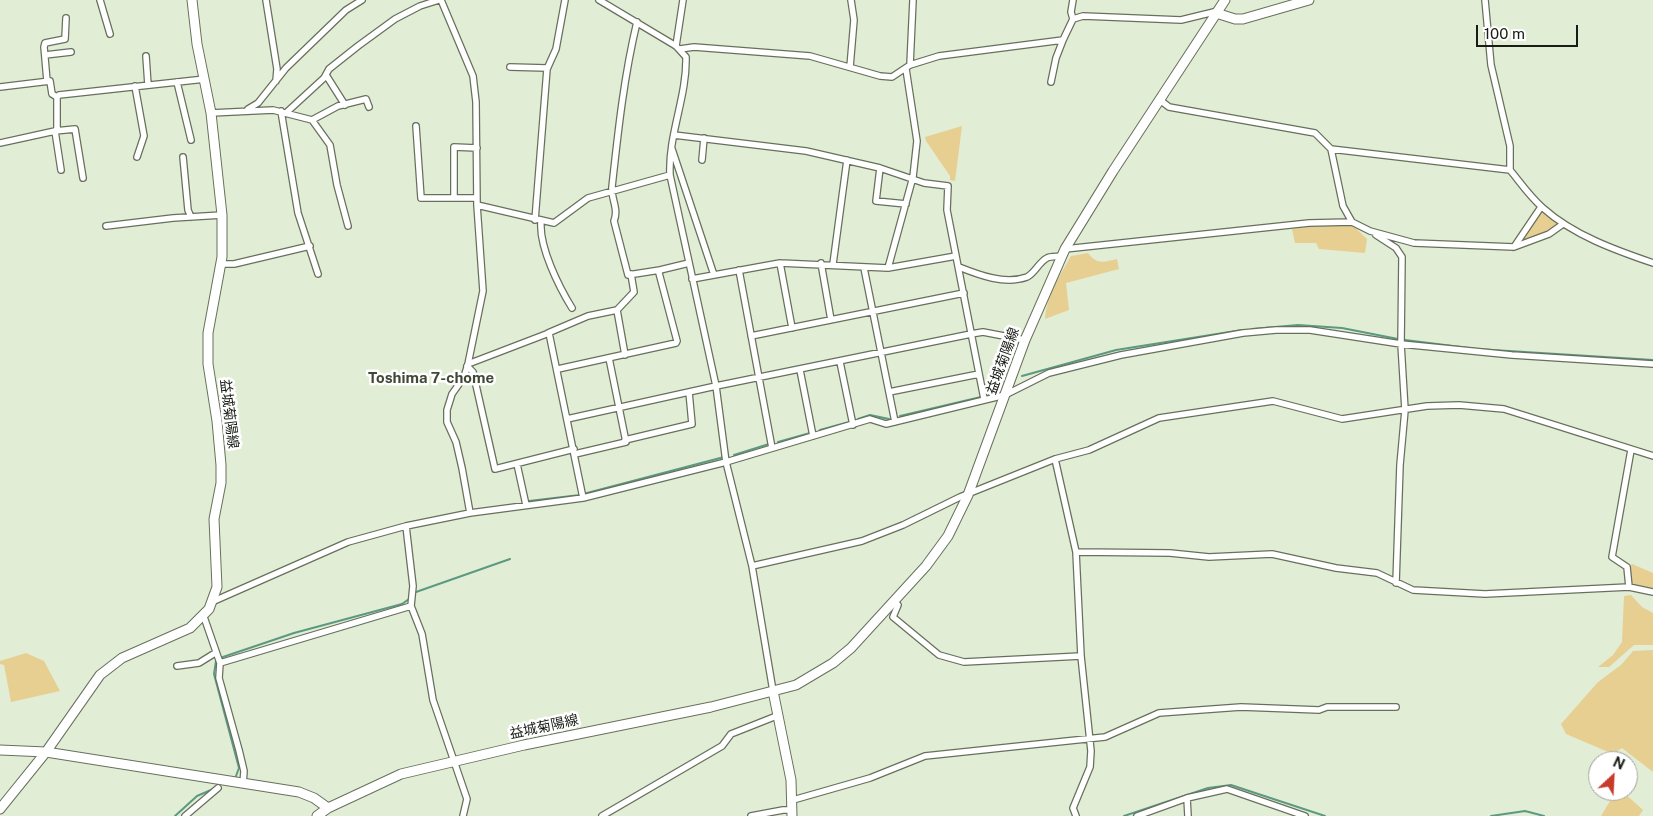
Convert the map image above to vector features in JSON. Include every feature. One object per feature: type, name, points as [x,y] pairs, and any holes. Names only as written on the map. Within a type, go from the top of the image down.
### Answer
[{"type":"main road","name":"益城菊陽線","points":[[0,809],[46,752],[100,675],[122,658],[190,628],[204,617],[214,601],[217,587],[214,519],[221,483],[221,465],[217,420],[208,364],[208,333],[220,264],[222,215],[211,113],[197,44],[192,0]]},
{"type":"main road","name":"益城菊陽線","points":[[317,816],[328,808],[402,774],[453,761],[711,707],[796,685],[833,664],[851,648],[936,553],[968,495],[1025,340],[1064,253],[1225,0]]},
{"type":"main road","points":[[1217,12],[1235,19],[1243,19],[1309,0]]},
{"type":"main road","points":[[773,691],[779,715],[793,800],[792,813]]},
{"type":"main road","points":[[0,750],[46,752],[300,792],[314,798],[328,808]]},
{"type":"street","points":[[100,0],[110,34]]},
{"type":"street","points":[[266,0],[276,81]]},
{"type":"street","points":[[246,110],[258,104],[286,68],[346,10],[362,0]]},
{"type":"street","points":[[284,111],[326,75],[329,69],[394,19],[420,6],[440,0],[473,76],[477,148],[477,205],[483,291],[468,365],[464,377],[452,394],[447,410],[447,422],[456,442],[470,513]]},
{"type":"street","points":[[565,0],[556,49],[547,68],[538,221],[543,242],[564,295],[572,308]]},
{"type":"street","points":[[599,0],[678,47],[686,57],[671,147],[670,175],[716,386],[726,462],[752,566],[773,691]]},
{"type":"street","points":[[678,47],[683,0]]},
{"type":"street","points":[[850,66],[854,20],[851,0]]},
{"type":"street","points":[[888,268],[913,177],[917,141],[908,67],[913,0]]},
{"type":"street","points":[[1051,82],[1056,58],[1073,19],[1071,12],[1073,0]]},
{"type":"street","points":[[1485,0],[1491,64],[1510,146],[1510,170],[1541,207],[1563,224],[1618,251],[1653,263]]},
{"type":"street","points":[[1073,19],[1083,16],[1181,20],[1217,12]]},
{"type":"street","points":[[57,97],[52,94],[50,81],[47,81],[45,43],[65,38],[66,18]]},
{"type":"street","points":[[637,22],[628,61],[612,190],[617,214],[614,221],[628,275],[689,263]]},
{"type":"street","points":[[678,47],[810,56],[880,76],[892,77],[908,67],[939,56],[1063,40]]},
{"type":"street","points":[[45,55],[71,52]]},
{"type":"street","points":[[146,56],[148,85]]},
{"type":"street","points":[[510,67],[547,68]]},
{"type":"street","points":[[326,75],[345,105]]},
{"type":"street","points":[[57,97],[59,95],[205,79]]},
{"type":"street","points":[[0,87],[47,81]]},
{"type":"street","points":[[177,82],[191,140]]},
{"type":"street","points":[[134,86],[144,136],[136,157]]},
{"type":"street","points":[[57,97],[57,129],[55,131],[61,170]]},
{"type":"street","points":[[312,120],[338,106],[366,99],[369,107]]},
{"type":"street","points":[[1160,100],[1169,107],[1315,133],[1331,149],[1343,206],[1352,222]]},
{"type":"street","points":[[211,113],[246,110],[284,111],[312,120],[330,145],[337,185],[348,226]]},
{"type":"street","points":[[284,111],[298,214],[318,274]]},
{"type":"street","points":[[416,126],[421,198],[477,198]]},
{"type":"street","points":[[0,143],[55,131],[75,129],[84,178]]},
{"type":"street","points":[[674,135],[806,151],[880,168],[913,177],[924,183],[948,186],[947,210],[984,399]]},
{"type":"street","points":[[702,160],[704,138]]},
{"type":"street","points":[[454,198],[454,147],[477,148]]},
{"type":"street","points":[[671,147],[714,275]]},
{"type":"street","points":[[1331,149],[1510,170]]},
{"type":"street","points":[[183,156],[188,210],[191,217]]},
{"type":"street","points":[[833,264],[847,160]]},
{"type":"street","points":[[880,168],[876,201],[906,204]]},
{"type":"street","points":[[477,205],[538,221],[554,223],[588,198],[670,175]]},
{"type":"street","points":[[1514,247],[1541,207]]},
{"type":"street","points":[[106,226],[222,215]]},
{"type":"street","points":[[959,267],[980,276],[997,279],[1021,277],[1027,276],[1046,258],[1064,253],[1309,223],[1352,222],[1396,248],[1402,257],[1401,344],[1405,410],[1400,465],[1396,583]]},
{"type":"street","points":[[1370,231],[1414,242],[1514,247],[1549,234],[1563,224]]},
{"type":"street","points":[[220,264],[234,264],[310,246]]},
{"type":"street","points":[[692,279],[780,263],[821,263],[864,268],[888,268],[956,256]]},
{"type":"street","points":[[780,263],[792,328]]},
{"type":"street","points":[[821,263],[831,320]]},
{"type":"street","points":[[864,268],[895,422]]},
{"type":"street","points":[[558,368],[676,343],[678,340],[660,270]]},
{"type":"street","points":[[739,270],[772,448]]},
{"type":"street","points":[[468,365],[588,316],[617,310],[634,292],[632,274]]},
{"type":"street","points":[[751,336],[964,293]]},
{"type":"street","points":[[617,310],[625,355]]},
{"type":"street","points":[[214,601],[348,542],[406,526],[470,513],[582,498],[726,462],[870,419],[886,424],[1005,395],[1050,373],[1121,355],[1243,333],[1310,330],[1401,344],[1512,355],[1653,364]]},
{"type":"street","points":[[567,419],[716,386],[983,332],[1025,340]]},
{"type":"street","points":[[548,333],[558,368],[582,498]]},
{"type":"street","points":[[610,358],[625,440]]},
{"type":"street","points":[[840,362],[853,425]]},
{"type":"street","points":[[468,365],[473,372],[495,469],[625,443],[625,440],[692,424],[689,392]]},
{"type":"street","points":[[800,370],[812,436]]},
{"type":"street","points":[[889,392],[980,374]]},
{"type":"street","points":[[752,566],[862,541],[1055,459],[1089,450],[1159,418],[1273,401],[1342,419],[1427,406],[1459,405],[1504,410],[1653,456]]},
{"type":"street","points":[[1629,587],[1627,566],[1612,557],[1631,450]]},
{"type":"street","points":[[1055,459],[1076,552],[1081,656],[1090,738],[1090,767],[1073,808],[1076,816]]},
{"type":"street","points":[[517,464],[526,505]]},
{"type":"street","points":[[406,526],[413,586],[411,606],[422,634],[433,700],[467,799],[463,816]]},
{"type":"street","points":[[1076,552],[1170,553],[1209,556],[1272,554],[1336,568],[1377,573],[1413,590],[1485,594],[1629,587],[1653,592]]},
{"type":"street","points":[[894,602],[898,605],[893,617],[939,656],[964,662],[1081,656]]},
{"type":"street","points":[[220,663],[411,606]]},
{"type":"street","points":[[204,617],[220,663],[219,678],[244,772],[242,784]]},
{"type":"street","points":[[177,666],[199,663],[215,653]]},
{"type":"street","points":[[793,800],[870,778],[925,756],[1104,737],[1159,713],[1241,707],[1319,710],[1327,707],[1396,707]]},
{"type":"street","points":[[602,816],[722,746],[731,734],[779,715]]},
{"type":"street","points":[[185,816],[218,788]]},
{"type":"street","points":[[1137,816],[1187,798],[1227,789],[1305,816]]},
{"type":"street","points":[[1187,798],[1188,816]]},
{"type":"street","points":[[751,816],[783,810],[792,813]]},
{"type":"shaded area","points":[[962,126],[955,181],[950,180],[950,176],[925,137]]},
{"type":"shaded area","points":[[1542,210],[1558,223],[1555,228],[1519,243]]},
{"type":"shaded area","points":[[1349,222],[1367,239],[1365,253],[1319,249],[1316,243],[1295,243],[1292,229]]},
{"type":"shaded area","points":[[1088,253],[1098,261],[1104,262],[1117,259],[1119,269],[1066,283],[1069,310],[1045,319],[1051,294],[1071,256]]},
{"type":"shaded area","points":[[1632,564],[1653,573],[1653,590],[1631,586],[1630,566]]},
{"type":"shaded area","points":[[1631,595],[1642,607],[1653,613],[1653,645],[1634,645],[1609,667],[1598,667],[1613,655],[1622,642],[1624,596]]},
{"type":"shaded area","points":[[1653,650],[1653,772],[1638,760],[1638,751],[1626,751],[1622,748],[1618,751],[1606,751],[1566,734],[1561,724],[1598,682],[1621,665],[1633,651]]},
{"type":"shaded area","points":[[26,653],[44,661],[60,691],[11,702],[4,665],[0,664],[0,661]]},
{"type":"shaded area","points":[[1610,801],[1633,801],[1643,810],[1639,816],[1601,816]]},
{"type":"waterway","points":[[1252,329],[1298,325],[1342,328],[1398,339]]},
{"type":"waterway","points":[[1022,376],[1116,350],[1242,330]]},
{"type":"waterway","points":[[1405,340],[1477,349],[1653,360]]},
{"type":"waterway","points":[[989,394],[998,390]]},
{"type":"waterway","points":[[900,416],[981,397]]},
{"type":"waterway","points":[[858,419],[870,415],[889,419]]},
{"type":"waterway","points":[[820,430],[849,422]]},
{"type":"waterway","points":[[778,442],[810,433]]},
{"type":"waterway","points":[[734,455],[769,444]]},
{"type":"waterway","points":[[587,493],[724,457]]},
{"type":"waterway","points":[[529,501],[580,495]]},
{"type":"waterway","points":[[416,592],[510,559]]},
{"type":"waterway","points":[[220,658],[294,633],[402,604],[409,599]]},
{"type":"waterway","points":[[216,661],[214,674],[239,768],[236,776]]},
{"type":"waterway","points":[[1124,816],[1208,788],[1231,785],[1325,816]]},
{"type":"waterway","points":[[175,816],[197,796],[211,790]]},
{"type":"waterway","points":[[1491,816],[1525,811],[1544,816]]},
{"type":"district","name":"Toshima 7-chome","points":[[431,378]]}]
